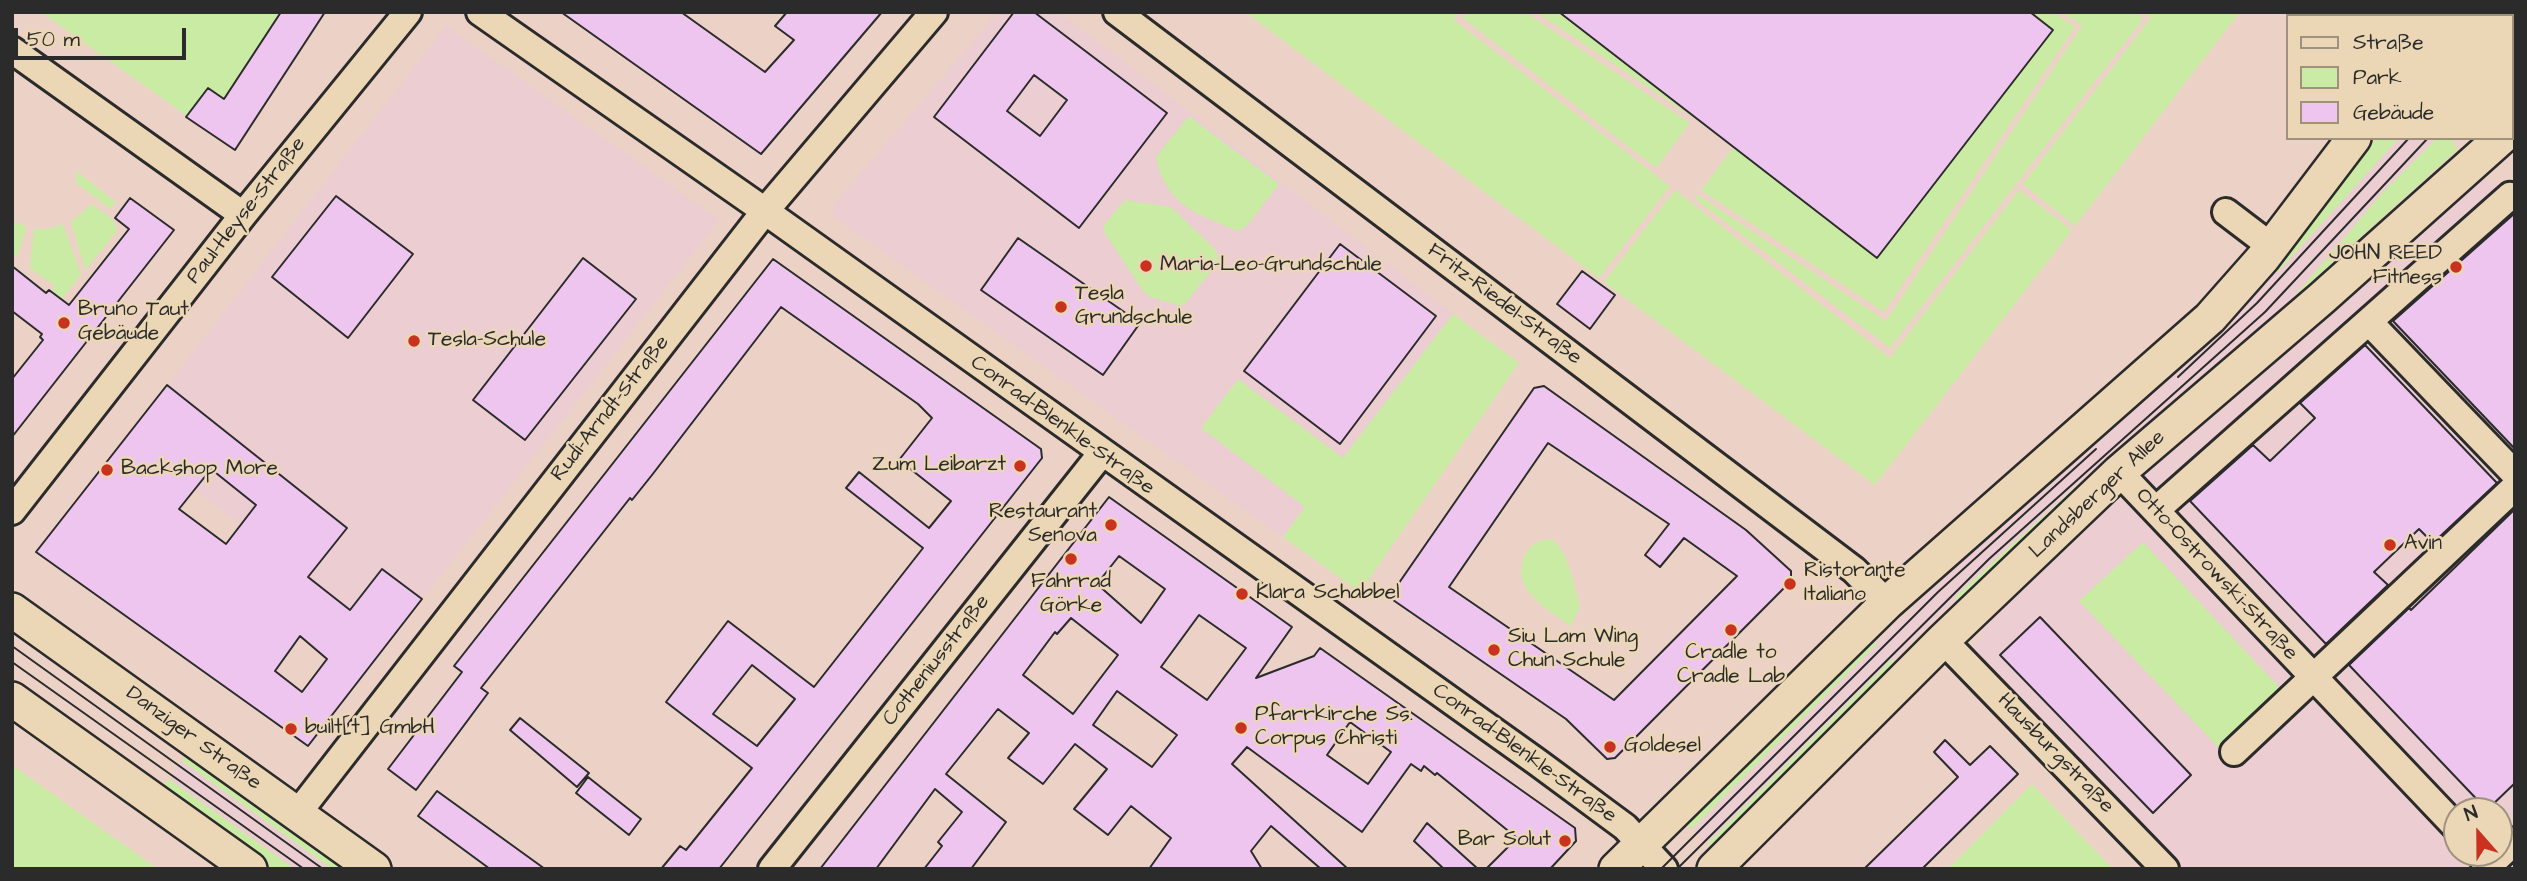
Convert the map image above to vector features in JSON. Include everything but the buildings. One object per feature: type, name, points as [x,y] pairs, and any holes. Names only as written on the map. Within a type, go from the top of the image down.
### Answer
[{"type":"main road","points":[[1616,869],[1887,603],[2200,327],[2272,247],[2352,140]]},
{"type":"main road","name":"Landsberger Allee","points":[[1714,869],[1943,640],[2119,472],[2322,299],[2499,140]]},
{"type":"main road","name":"Danziger Straße","points":[[12,610],[374,869]]},
{"type":"main road","points":[[12,699],[250,869]]},
{"type":"street","name":"Paul-Heyse-Straße","points":[[12,511],[243,215],[408,12]]},
{"type":"street","name":"Conrad-Blenkle-Straße","points":[[480,12],[765,211],[1101,454],[1537,762],[1625,827],[1664,869]]},
{"type":"street","name":"Rudi-Arndt-Straße","points":[[297,814],[765,211],[934,12]]},
{"type":"street","name":"Fritz-Riedel-Straße","points":[[1117,12],[1854,570],[1887,603]]},
{"type":"street","points":[[12,50],[243,215]]},
{"type":"street","points":[[2155,510],[2370,323],[2510,196],[2515,198]]},
{"type":"street","points":[[2226,212],[2272,247]]},
{"type":"street","points":[[2370,323],[2515,474]]},
{"type":"street","name":"Cotheniusstraße","points":[[772,869],[1101,454]]},
{"type":"street","name":"Otto-Ostrowski-Straße","points":[[2119,472],[2443,813]]},
{"type":"street","name":"Otto-Ostrowski-Straße","points":[[2313,678],[2515,487]]},
{"type":"street","name":"Hausburgstraße","points":[[1943,640],[2165,869]]},
{"type":"street","points":[[2234,752],[2313,678]]},
{"type":"shaded area","name":"Maria-Leo-Grundschule","points":[[998,12],[1059,12],[1453,314],[1283,537],[834,217],[833,206]]},
{"type":"shaded area","points":[[2439,12],[2515,12],[2515,73],[2513,14]]},
{"type":"shaded area","name":"Tesla-Schule","points":[[446,26],[719,220],[422,599],[383,569],[349,610],[128,436]]},
{"type":"shaded area","points":[[2397,140],[2435,140],[2384,191],[2291,300],[1996,558],[1707,844],[1692,829],[1940,582],[1937,579],[2222,329],[2275,268],[2278,271]]},
{"type":"shaded area","points":[[2479,179],[2515,190],[2515,814],[2513,816],[2513,797],[2443,797],[2443,867],[2459,867],[2457,869],[2184,869],[1990,664],[1980,666],[1972,649],[1983,635],[1981,630],[1986,622],[2099,512]]},
{"type":"shaded area","points":[[182,761],[332,869],[295,869],[169,779]]},
{"type":"green space","points":[[41,12],[281,12],[224,99],[207,88],[187,116]]},
{"type":"green space","points":[[1245,12],[1459,12],[1454,20],[1670,186],[1599,278]]},
{"type":"green space","points":[[1468,12],[1525,12],[1690,123],[1656,168],[1463,18]]},
{"type":"green space","points":[[1536,12],[1559,12],[1695,116],[1694,118]]},
{"type":"green space","points":[[2030,12],[2053,12],[2075,27],[1884,312],[1701,190],[1734,147],[1877,258],[2053,30]]},
{"type":"green space","points":[[2062,12],[2135,12],[2143,19],[1890,348],[1695,199],[1698,195],[1886,321],[2082,26]]},
{"type":"green space","points":[[2145,12],[2240,12],[2075,226],[2023,184],[2151,18]]},
{"type":"green space","points":[[1189,116],[1279,184],[1247,226],[1238,231],[1185,206],[1167,187],[1161,174],[1156,157]]},
{"type":"green space","points":[[2375,140],[2397,140],[2278,272],[2275,268]]},
{"type":"green space","points":[[2435,140],[2451,140],[2458,149],[2291,300],[2384,191]]},
{"type":"green space","points":[[76,171],[116,202],[110,209],[76,183]]},
{"type":"green space","points":[[1675,190],[1890,358],[2019,190],[2072,230],[1875,485],[1604,282]]},
{"type":"green space","points":[[1125,200],[1171,207],[1216,250],[1219,261],[1181,306],[1150,297],[1143,291],[1104,232],[1104,225]]},
{"type":"green space","points":[[92,204],[114,221],[117,231],[85,270],[71,222]]},
{"type":"green space","points":[[12,222],[27,226],[17,257],[12,253]]},
{"type":"green space","points":[[63,224],[81,275],[62,299],[52,292],[55,286],[30,268],[34,229],[49,229]]},
{"type":"green space","points":[[1453,314],[1519,363],[1360,592],[1283,537],[1305,507],[1201,428],[1238,379],[1343,458]]},
{"type":"green space","points":[[2085,478],[2088,479],[1960,602],[1955,597]]},
{"type":"green space","points":[[1551,539],[1567,561],[1580,607],[1571,626],[1533,597],[1522,578],[1521,567],[1529,548],[1535,543]]},
{"type":"green space","points":[[2143,542],[2280,688],[2218,747],[2079,601]]},
{"type":"green space","points":[[1872,639],[1877,644],[1692,829],[1686,823]]},
{"type":"green space","points":[[1892,659],[1897,664],[1712,849],[1707,844]]},
{"type":"green space","points":[[191,749],[357,869],[332,869],[182,761]]},
{"type":"green space","points":[[12,765],[158,869],[12,869]]},
{"type":"green space","points":[[169,779],[295,869],[270,869],[160,791]]},
{"type":"green space","points":[[2032,784],[2113,869],[1948,869]]},
{"type":"tram line","points":[[2178,377],[2257,303],[2407,140]]},
{"type":"tram line","points":[[1677,869],[1989,559],[2265,312],[2426,140]]},
{"type":"tram line","points":[[1661,869],[1938,592],[2096,449]]},
{"type":"tram line","points":[[12,646],[323,869]]},
{"type":"tram line","points":[[12,662],[304,869]]},
{"type":"place","name":"Maria-Leo-Grundschule","points":[[1146,266]]},
{"type":"place","name":"JOHN REED Fitness","points":[[2456,267]]},
{"type":"place","name":"Tesla Grundschule","points":[[1061,307]]},
{"type":"place","name":"Bruno Taut Gebäude","points":[[64,323]]},
{"type":"place","name":"Tesla-Schule","points":[[414,341]]},
{"type":"place","name":"Zum Leibarzt","points":[[1020,466]]},
{"type":"place","name":"Backshop More","points":[[107,470]]},
{"type":"place","name":"Restaurant Senova","points":[[1111,525]]},
{"type":"place","name":"Avin","points":[[2390,545]]},
{"type":"place","name":"Fahrrad Görke","points":[[1071,559]]},
{"type":"place","name":"Ristorante Italiano","points":[[1790,584]]},
{"type":"place","name":"Klara Schabbel","points":[[1242,594]]},
{"type":"place","name":"Cradle to Cradle Lab","points":[[1731,630]]},
{"type":"place","name":"Siu Lam Wing Chun Schule","points":[[1494,650]]},
{"type":"place","name":"Pfarrkirche Ss. Corpus Christi","points":[[1241,728]]},
{"type":"place","name":"built[t] GmbH","points":[[291,729]]},
{"type":"place","name":"Goldesel","points":[[1610,747]]},
{"type":"place","name":"Bar Solut","points":[[1565,841]]}]
